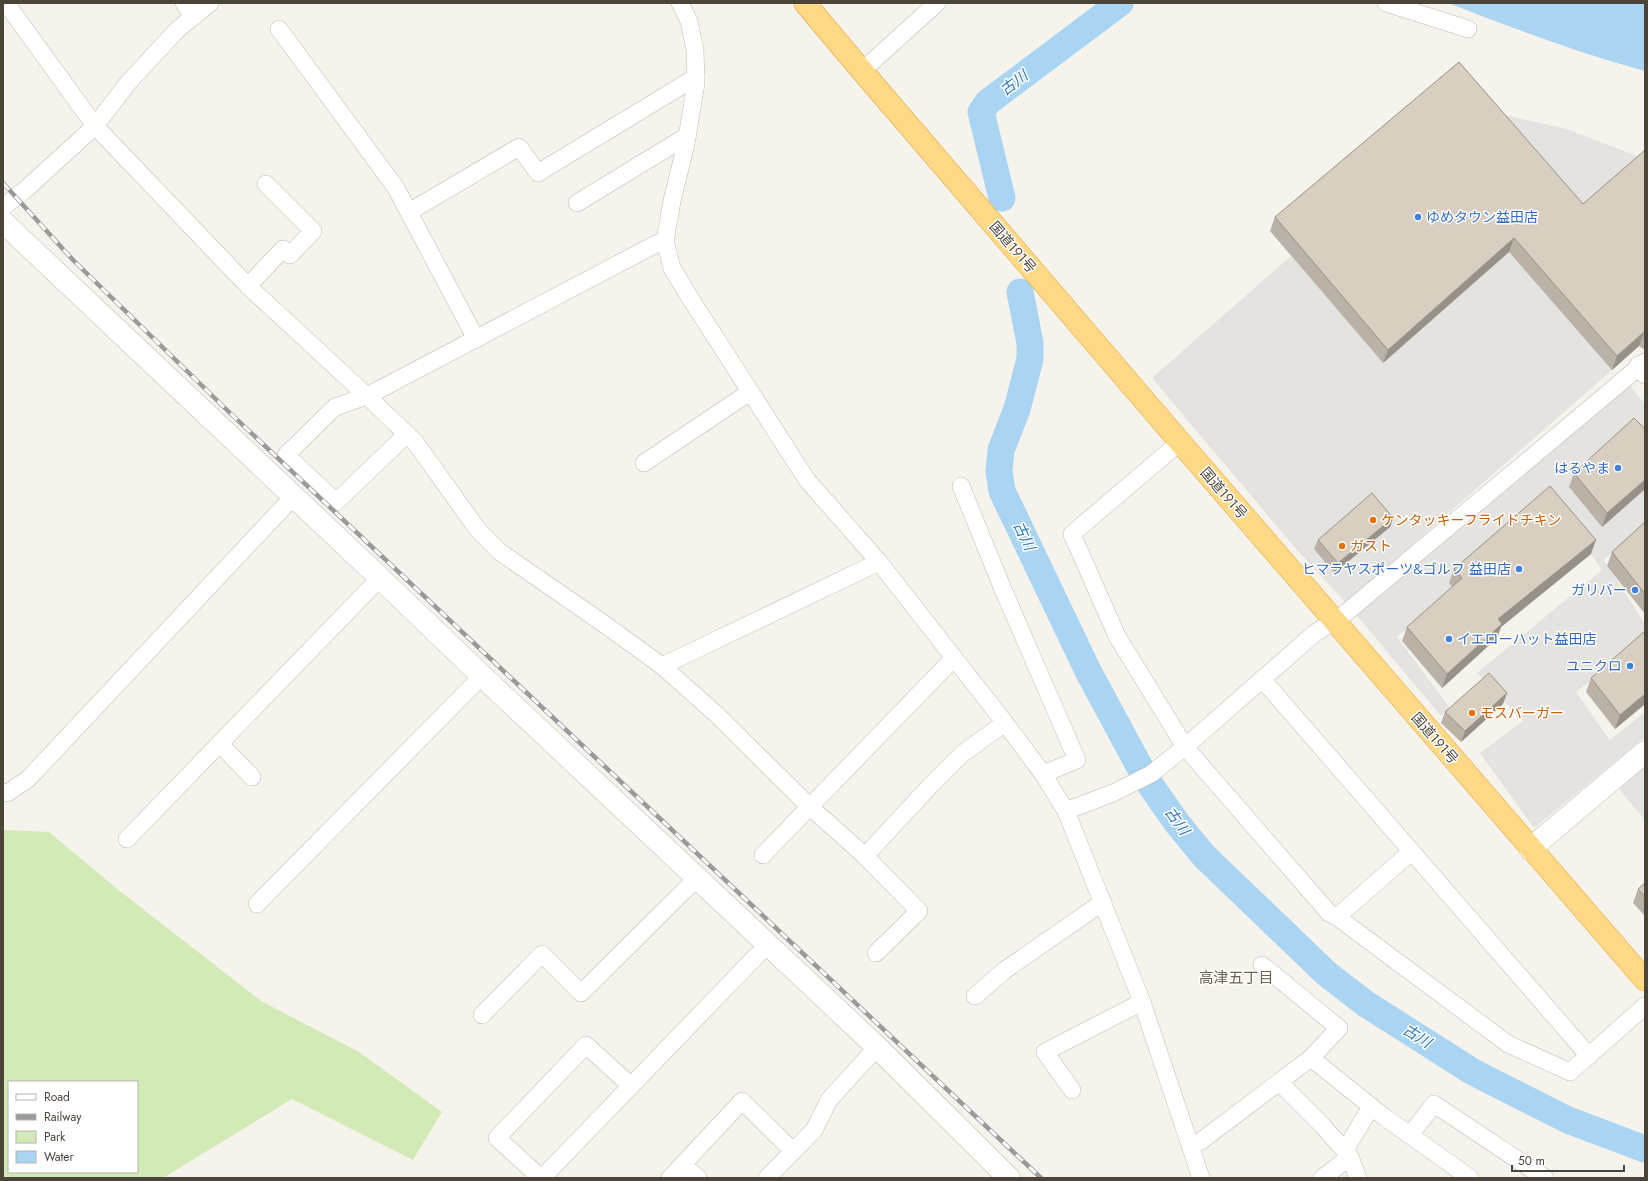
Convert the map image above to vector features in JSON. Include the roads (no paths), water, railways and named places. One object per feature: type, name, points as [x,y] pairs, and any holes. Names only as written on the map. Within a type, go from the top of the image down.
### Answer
[{"type":"highway","name":"国道191号","points":[[805,3],[1180,442],[1530,849],[1645,980]]},
{"type":"street","points":[[6,3],[95,126],[248,286],[415,442],[478,530],[500,552],[662,666],[715,713],[809,806],[864,856],[919,911],[876,953]]},
{"type":"street","points":[[3,207],[25,190],[95,126],[128,83],[177,30],[188,10],[210,3]]},
{"type":"street","points":[[680,3],[689,21],[695,50],[696,76],[687,136],[664,241],[672,268],[807,480],[879,562],[1005,723],[1043,774],[1066,811],[1142,1002],[1201,1178]]},
{"type":"street","points":[[862,71],[937,3]]},
{"type":"street","points":[[1386,3],[1468,29]]},
{"type":"street","points":[[279,29],[396,188],[476,339]]},
{"type":"street","points":[[410,212],[519,147],[538,173],[696,76]]},
{"type":"street","points":[[577,203],[687,136]]},
{"type":"street","points":[[248,286],[283,248],[290,255],[313,231],[266,184]]},
{"type":"street","points":[[3,222],[294,496],[482,676],[877,1047],[1009,1178]]},
{"type":"street","points":[[407,434],[336,502],[286,455],[335,408],[367,396],[664,241]]},
{"type":"street","points":[[1066,811],[1138,782],[1151,774],[1315,633],[1336,622],[1643,367]]},
{"type":"street","points":[[644,463],[750,392]]},
{"type":"street","points":[[1180,442],[1072,534],[1117,636],[1185,746],[1329,913],[1337,917],[1508,1044],[1570,1072],[1645,1006]]},
{"type":"street","points":[[961,486],[1002,587],[1077,760],[1043,774]]},
{"type":"street","points":[[3,794],[9,792],[28,779],[294,496]]},
{"type":"street","points":[[662,666],[879,562]]},
{"type":"street","points":[[128,839],[380,578]]},
{"type":"street","points":[[763,854],[954,658]]},
{"type":"street","points":[[257,904],[482,676]]},
{"type":"street","points":[[1262,680],[1589,1056]]},
{"type":"street","points":[[864,856],[962,754],[1005,723]]},
{"type":"street","points":[[220,744],[252,777]]},
{"type":"street","points":[[1530,849],[1645,752]]},
{"type":"street","points":[[1337,917],[1412,852]]},
{"type":"street","points":[[482,1015],[542,954],[581,993],[697,878]]},
{"type":"street","points":[[975,996],[1005,970],[1103,902]]},
{"type":"street","points":[[630,1086],[586,1045],[497,1138],[541,1178],[768,944]]},
{"type":"street","points":[[1191,1146],[1201,1141],[1311,1058],[1339,1028],[1262,965]]},
{"type":"street","points":[[1072,1090],[1045,1052],[1142,1002]]},
{"type":"street","points":[[767,1178],[814,1130],[829,1100],[877,1047]]},
{"type":"street","points":[[1311,1058],[1371,1107],[1470,1178]]},
{"type":"street","points":[[1279,1082],[1322,1125],[1347,1154],[1358,1178]]},
{"type":"street","points":[[670,1178],[742,1101],[793,1151]]},
{"type":"street","points":[[1410,1135],[1434,1104],[1544,1178]]},
{"type":"street","points":[[1322,1178],[1347,1154],[1371,1107]]},
{"type":"street","points":[[683,1165],[698,1178]]},
{"type":"water","points":[[1448,3],[1645,3],[1645,71],[1570,48]]},
{"type":"waterway","name":"古川","points":[[1002,198],[981,112],[988,102],[1120,3]]},
{"type":"waterway","name":"古川","points":[[1020,292],[1030,343],[1030,359],[1017,409],[1001,450],[999,471],[1002,491],[1088,671],[1149,783],[1177,823],[1204,856],[1327,974],[1366,1004],[1473,1072],[1568,1120],[1645,1149]]},
{"type":"railway","points":[[3,183],[73,260],[229,412],[1041,1178]]},
{"type":"place","name":"ゆめタウン益田店","points":[[1418,217]]},
{"type":"place","name":"はるやま","points":[[1618,468]]},
{"type":"place","name":"ケンタッキーフライドチキン","points":[[1373,520]]},
{"type":"place","name":"ガスト","points":[[1342,546]]},
{"type":"place","name":"ヒマラヤスポーツ&ゴルフ 益田店","points":[[1519,569]]},
{"type":"place","name":"ガリバー","points":[[1635,590]]},
{"type":"place","name":"イエローハット益田店","points":[[1449,639]]},
{"type":"place","name":"ユニクロ","points":[[1630,666]]},
{"type":"place","name":"モスバーガー","points":[[1472,713]]},
{"type":"district","name":"高津五丁目","points":[[1236,978]]}]
